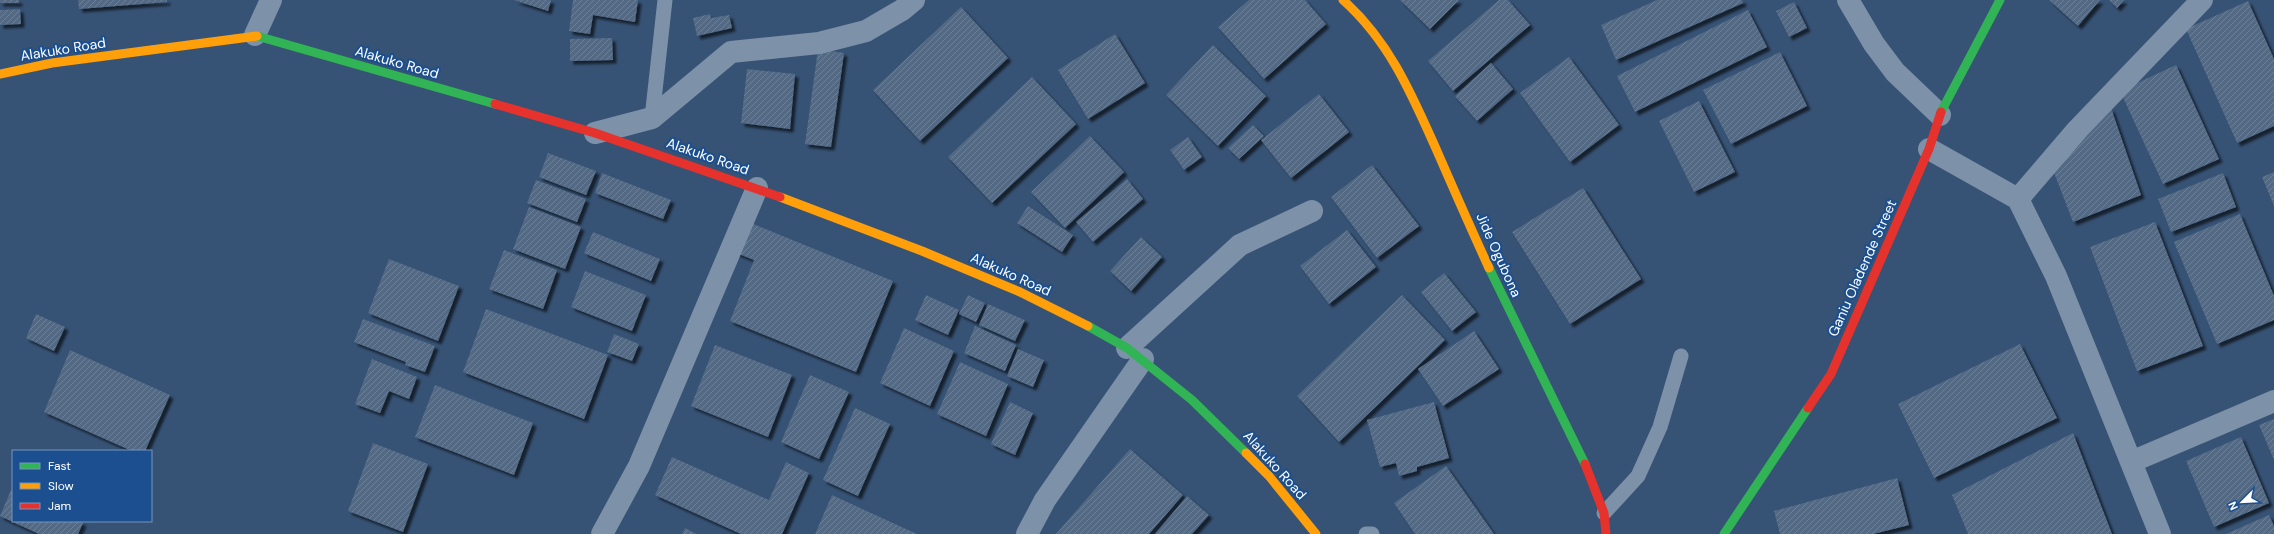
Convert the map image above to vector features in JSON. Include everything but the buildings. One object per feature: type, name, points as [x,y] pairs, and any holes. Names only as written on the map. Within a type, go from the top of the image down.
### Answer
[{"type":"main road","name":"Jide Ogubona","points":[[1343,0],[1362,17],[1392,57],[1418,109],[1499,292],[1581,453],[1604,513],[1606,534]]},
{"type":"main road","name":"Ganiu Oladende Street","points":[[1724,534],[1831,374],[1929,149],[1940,115],[2000,0]]},
{"type":"main road","name":"Alakuko Road","points":[[0,74],[52,63],[255,35],[595,133],[756,188],[922,251],[1020,292],[1076,320],[1135,354],[1192,400],[1269,476],[1316,534]]},
{"type":"street","points":[[255,35],[271,0]]},
{"type":"street","points":[[595,133],[652,118],[731,52],[819,43],[866,31],[902,10],[914,0]]},
{"type":"street","points":[[1848,0],[1874,44],[1895,72],[1940,115]]},
{"type":"street","points":[[2018,199],[2078,129],[2202,0]]},
{"type":"street","points":[[1929,149],[2018,199],[2056,276],[2160,534]]},
{"type":"street","points":[[602,534],[639,466],[756,188]]},
{"type":"street","points":[[1027,534],[1045,500],[1135,354],[1240,245],[1312,211]]},
{"type":"street","points":[[2131,462],[2274,401]]},
{"type":"lane","points":[[652,118],[665,0]]},
{"type":"lane","points":[[1604,513],[1638,476],[1660,427],[1681,356]]},
{"type":"lane","points":[[1366,534],[1372,534]]},
{"type":"traffic: fast","points":[[1941,112],[2000,0]]},
{"type":"traffic: fast","points":[[257,36],[495,104]]},
{"type":"traffic: fast","points":[[1489,268],[1585,464]]},
{"type":"traffic: fast","points":[[1088,326],[1127,348],[1192,400],[1246,453]]},
{"type":"traffic: fast","points":[[1724,534],[1808,408]]},
{"type":"traffic: slow","points":[[1343,0],[1360,16],[1374,33],[1387,51],[1409,90],[1489,268]]},
{"type":"traffic: slow","points":[[0,74],[52,63],[257,36]]},
{"type":"traffic: slow","points":[[780,197],[922,251],[1020,292],[1088,326]]},
{"type":"traffic: slow","points":[[1246,453],[1269,476],[1316,534]]},
{"type":"traffic: jam","points":[[495,104],[595,133],[780,197]]},
{"type":"traffic: jam","points":[[1808,408],[1831,374],[1929,149],[1941,112]]},
{"type":"traffic: jam","points":[[1585,464],[1604,513],[1606,534]]}]
